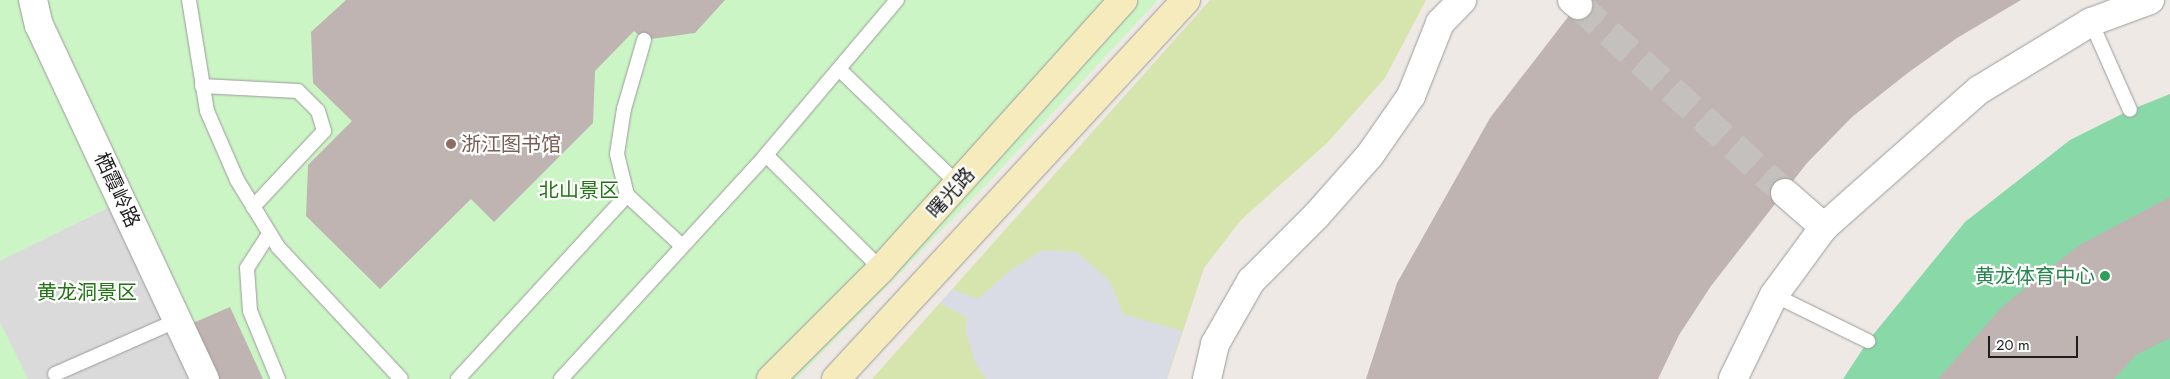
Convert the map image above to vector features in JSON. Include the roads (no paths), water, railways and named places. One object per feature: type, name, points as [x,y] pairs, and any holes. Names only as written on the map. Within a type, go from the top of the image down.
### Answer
[{"type":"main road","name":"曙光路","points":[[771,379],[881,268],[959,185],[1123,0]]},
{"type":"main road","name":"曙光路","points":[[836,379],[1186,0]]},
{"type":"street","name":"栖霞岭路","points":[[33,0],[39,25],[206,379]]},
{"type":"street","points":[[1206,379],[1216,344],[1250,281],[1317,215],[1370,155],[1411,96],[1440,23],[1462,0]]},
{"type":"street","points":[[1733,379],[1774,295],[1824,226],[1979,90],[2091,22],[2150,0]]},
{"type":"street","points":[[1785,193],[1824,226]]},
{"type":"lane","points":[[189,0],[207,111],[236,180],[278,247],[401,379]]},
{"type":"lane","points":[[561,379],[766,155],[840,70],[897,0]]},
{"type":"lane","points":[[2091,22],[2130,110]]},
{"type":"lane","points":[[644,40],[624,109],[617,154],[627,195],[682,246]]},
{"type":"lane","points":[[840,70],[959,185]]},
{"type":"lane","points":[[202,86],[298,91],[318,110],[324,131],[253,208]]},
{"type":"lane","points":[[766,155],[881,268]]},
{"type":"lane","points":[[458,379],[627,195]]},
{"type":"lane","points":[[270,234],[247,268],[250,312],[278,379]]},
{"type":"lane","points":[[1774,295],[1868,341]]},
{"type":"lane","points":[[55,374],[178,320]]},
{"type":"tunnel","points":[[1578,5],[1785,193]]},
{"type":"place","name":"浙江图书馆","points":[[451,144]]},
{"type":"place","name":"黄龙体育中心","points":[[2105,276]]},
{"type":"park label","name":"北山景区","points":[[579,190]]},
{"type":"park label","name":"黄龙洞景区","points":[[87,292]]}]
